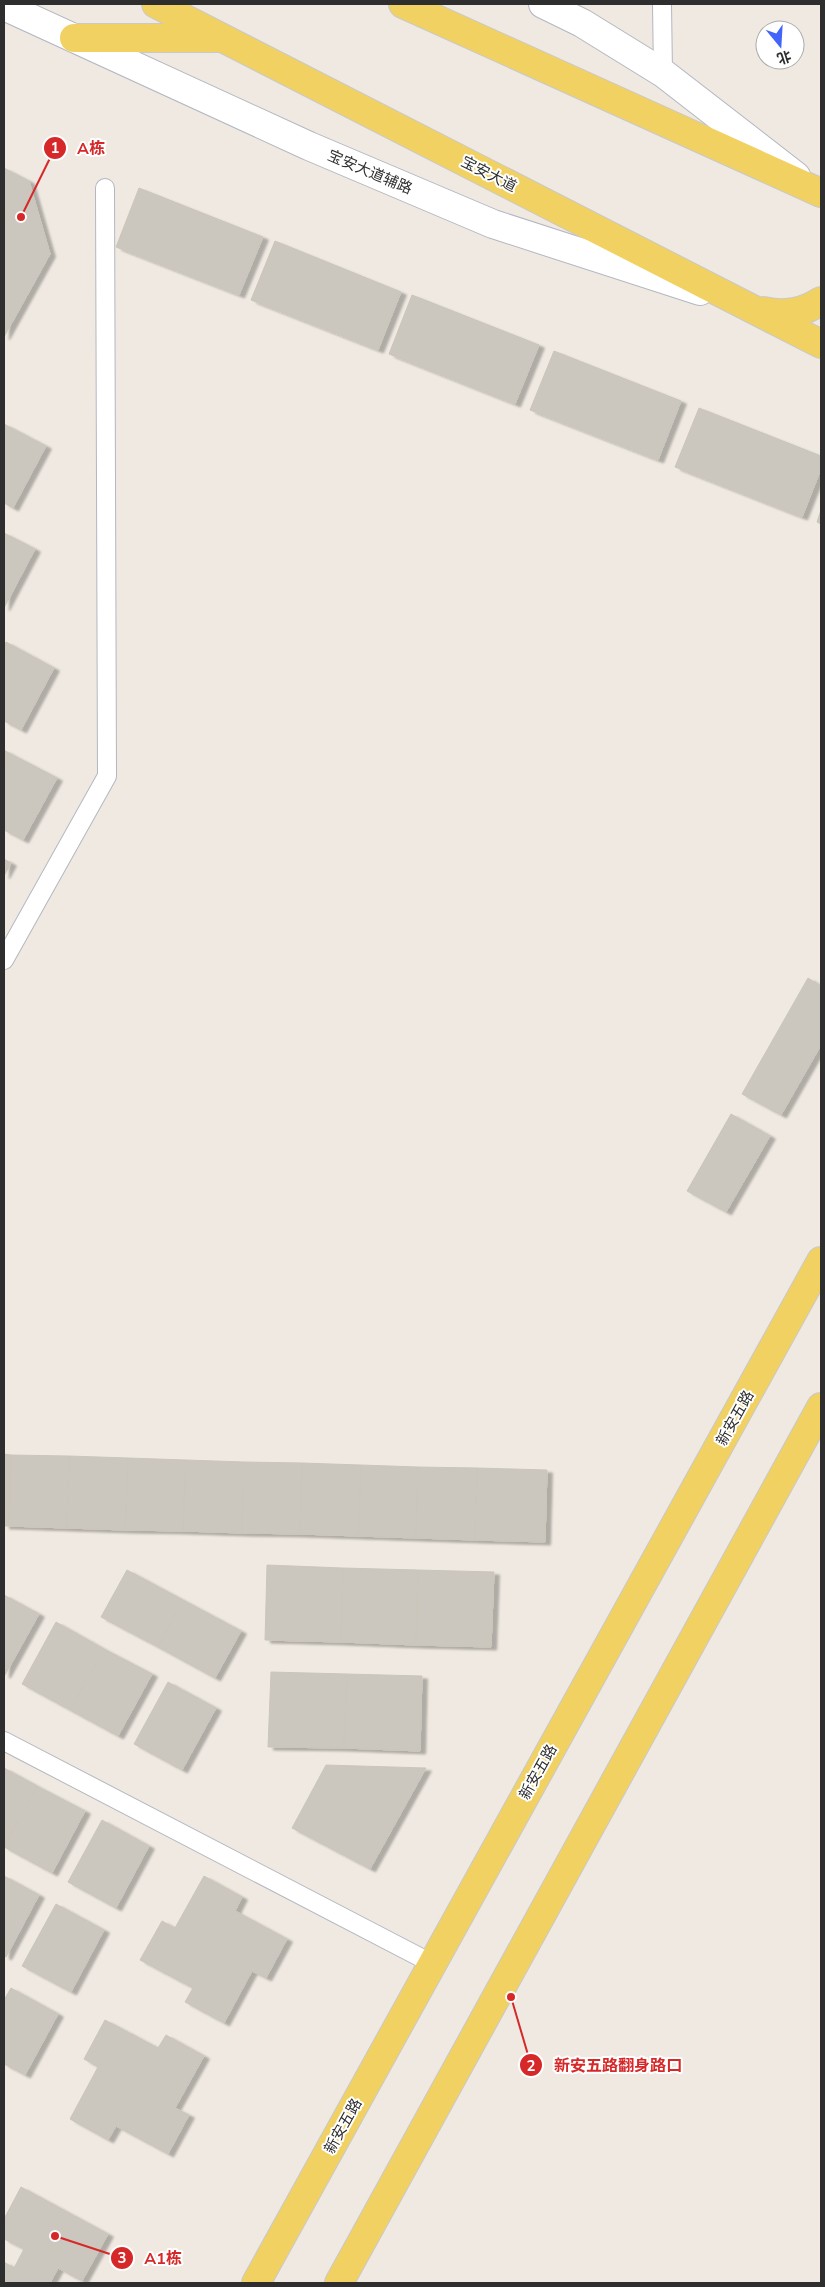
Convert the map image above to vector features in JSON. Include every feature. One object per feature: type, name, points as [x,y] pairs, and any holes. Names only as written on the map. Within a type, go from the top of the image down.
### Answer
[{"type":"main road","name":"宝安大道","points":[[156,4],[821,344]]},
{"type":"main road","points":[[403,4],[819,193]]},
{"type":"main road","points":[[543,4],[582,23],[663,73],[819,193]]},
{"type":"main road","name":"宝安大道辅路","points":[[4,6],[309,146],[493,224],[748,306]]},
{"type":"main road","points":[[74,38],[224,38]]},
{"type":"main road","points":[[748,306],[778,314],[796,313],[821,301]]},
{"type":"main road","name":"新安五路","points":[[256,2283],[821,1261]]},
{"type":"main road","points":[[338,2283],[821,1407]]},
{"type":"lane","points":[[662,4],[663,73]]},
{"type":"lane","points":[[4,960],[107,776],[105,188]]},
{"type":"lane","points":[[4,1741],[432,1964]]},
{"type":"building","points":[[4,168],[29,181],[50,254],[4,337]]},
{"type":"building","points":[[139,188],[263,237],[239,295],[116,247]]},
{"type":"building","points":[[275,241],[401,292],[378,350],[251,300]]},
{"type":"building","points":[[412,295],[539,345],[515,404],[389,354]]},
{"type":"building","points":[[554,351],[681,401],[658,460],[530,410]]},
{"type":"building","points":[[699,408],[821,456],[821,469],[802,517],[675,467]]},
{"type":"building","points":[[4,424],[46,446],[13,508],[4,503]]},
{"type":"building","points":[[821,510],[821,524],[817,522]]},
{"type":"building","points":[[4,533],[35,549],[4,608]]},
{"type":"building","points":[[6,642],[54,668],[21,730],[4,721],[4,647]]},
{"type":"building","points":[[4,750],[9,753],[4,762]]},
{"type":"building","points":[[9,753],[57,778],[23,840],[4,830],[4,762]]},
{"type":"building","points":[[4,859],[11,863],[4,876]]},
{"type":"building","points":[[808,978],[821,986],[821,1045],[781,1115],[742,1094]]},
{"type":"building","points":[[731,1114],[770,1136],[726,1212],[687,1191]]},
{"type":"building","points":[[4,1454],[11,1455],[9,1526],[4,1526]]},
{"type":"building","points":[[11,1455],[69,1456],[67,1528],[9,1526]]},
{"type":"building","points":[[69,1456],[128,1458],[125,1530],[67,1528]]},
{"type":"building","points":[[128,1458],[186,1460],[183,1531],[125,1530]]},
{"type":"building","points":[[186,1460],[244,1462],[242,1533],[183,1531]]},
{"type":"building","points":[[244,1462],[302,1463],[300,1534],[242,1533]]},
{"type":"building","points":[[302,1463],[361,1465],[358,1536],[300,1534]]},
{"type":"building","points":[[361,1465],[418,1467],[416,1538],[358,1536]]},
{"type":"building","points":[[418,1467],[477,1468],[475,1540],[416,1538]]},
{"type":"building","points":[[477,1468],[547,1470],[545,1542],[475,1540]]},
{"type":"building","points":[[267,1565],[343,1568],[341,1642],[265,1640]]},
{"type":"building","points":[[343,1568],[418,1570],[416,1645],[341,1642]]},
{"type":"building","points":[[127,1570],[183,1600],[158,1647],[101,1617]]},
{"type":"building","points":[[418,1570],[494,1572],[491,1647],[416,1645]]},
{"type":"building","points":[[4,1595],[39,1614],[5,1675],[4,1675]]},
{"type":"building","points":[[183,1600],[241,1631],[215,1678],[158,1647]]},
{"type":"building","points":[[56,1622],[104,1649],[70,1710],[22,1684]]},
{"type":"building","points":[[104,1649],[152,1674],[118,1736],[70,1710]]},
{"type":"building","points":[[271,1672],[347,1674],[344,1748],[268,1747]]},
{"type":"building","points":[[347,1674],[422,1676],[420,1751],[344,1748]]},
{"type":"building","points":[[168,1682],[216,1708],[182,1770],[134,1744]]},
{"type":"building","points":[[326,1765],[426,1768],[370,1869],[292,1828]]},
{"type":"building","points":[[4,1768],[37,1786],[4,1847]]},
{"type":"building","points":[[37,1786],[85,1811],[52,1873],[4,1847]]},
{"type":"building","points":[[102,1820],[149,1846],[116,1908],[68,1882]]},
{"type":"building","points":[[4,1876],[39,1895],[6,1957],[4,1956]]},
{"type":"building","points":[[204,1876],[242,1897],[235,1911],[287,1939],[266,1978],[252,1971],[224,2023],[185,2002],[193,1988],[140,1960],[162,1921],[175,1928]]},
{"type":"building","points":[[56,1904],[104,1930],[71,1992],[22,1966]]},
{"type":"building","points":[[11,1988],[58,2014],[25,2075],[4,2064],[4,2000]]},
{"type":"building","points":[[105,2020],[158,2048],[166,2035],[204,2056],[175,2108],[189,2115],[168,2154],[116,2126],[108,2140],[70,2119],[98,2067],[84,2059]]},
{"type":"building","points":[[21,2187],[108,2234],[82,2281],[58,2268],[50,2283],[4,2283],[4,2262],[14,2268],[24,2249],[4,2239],[4,2219]]},
{"type":"place","name":"A栋","points":[[21,217]]},
{"type":"place","name":"新安五路翻身路口","points":[[511,1997]]},
{"type":"place","name":"A1栋","points":[[55,2236]]}]
